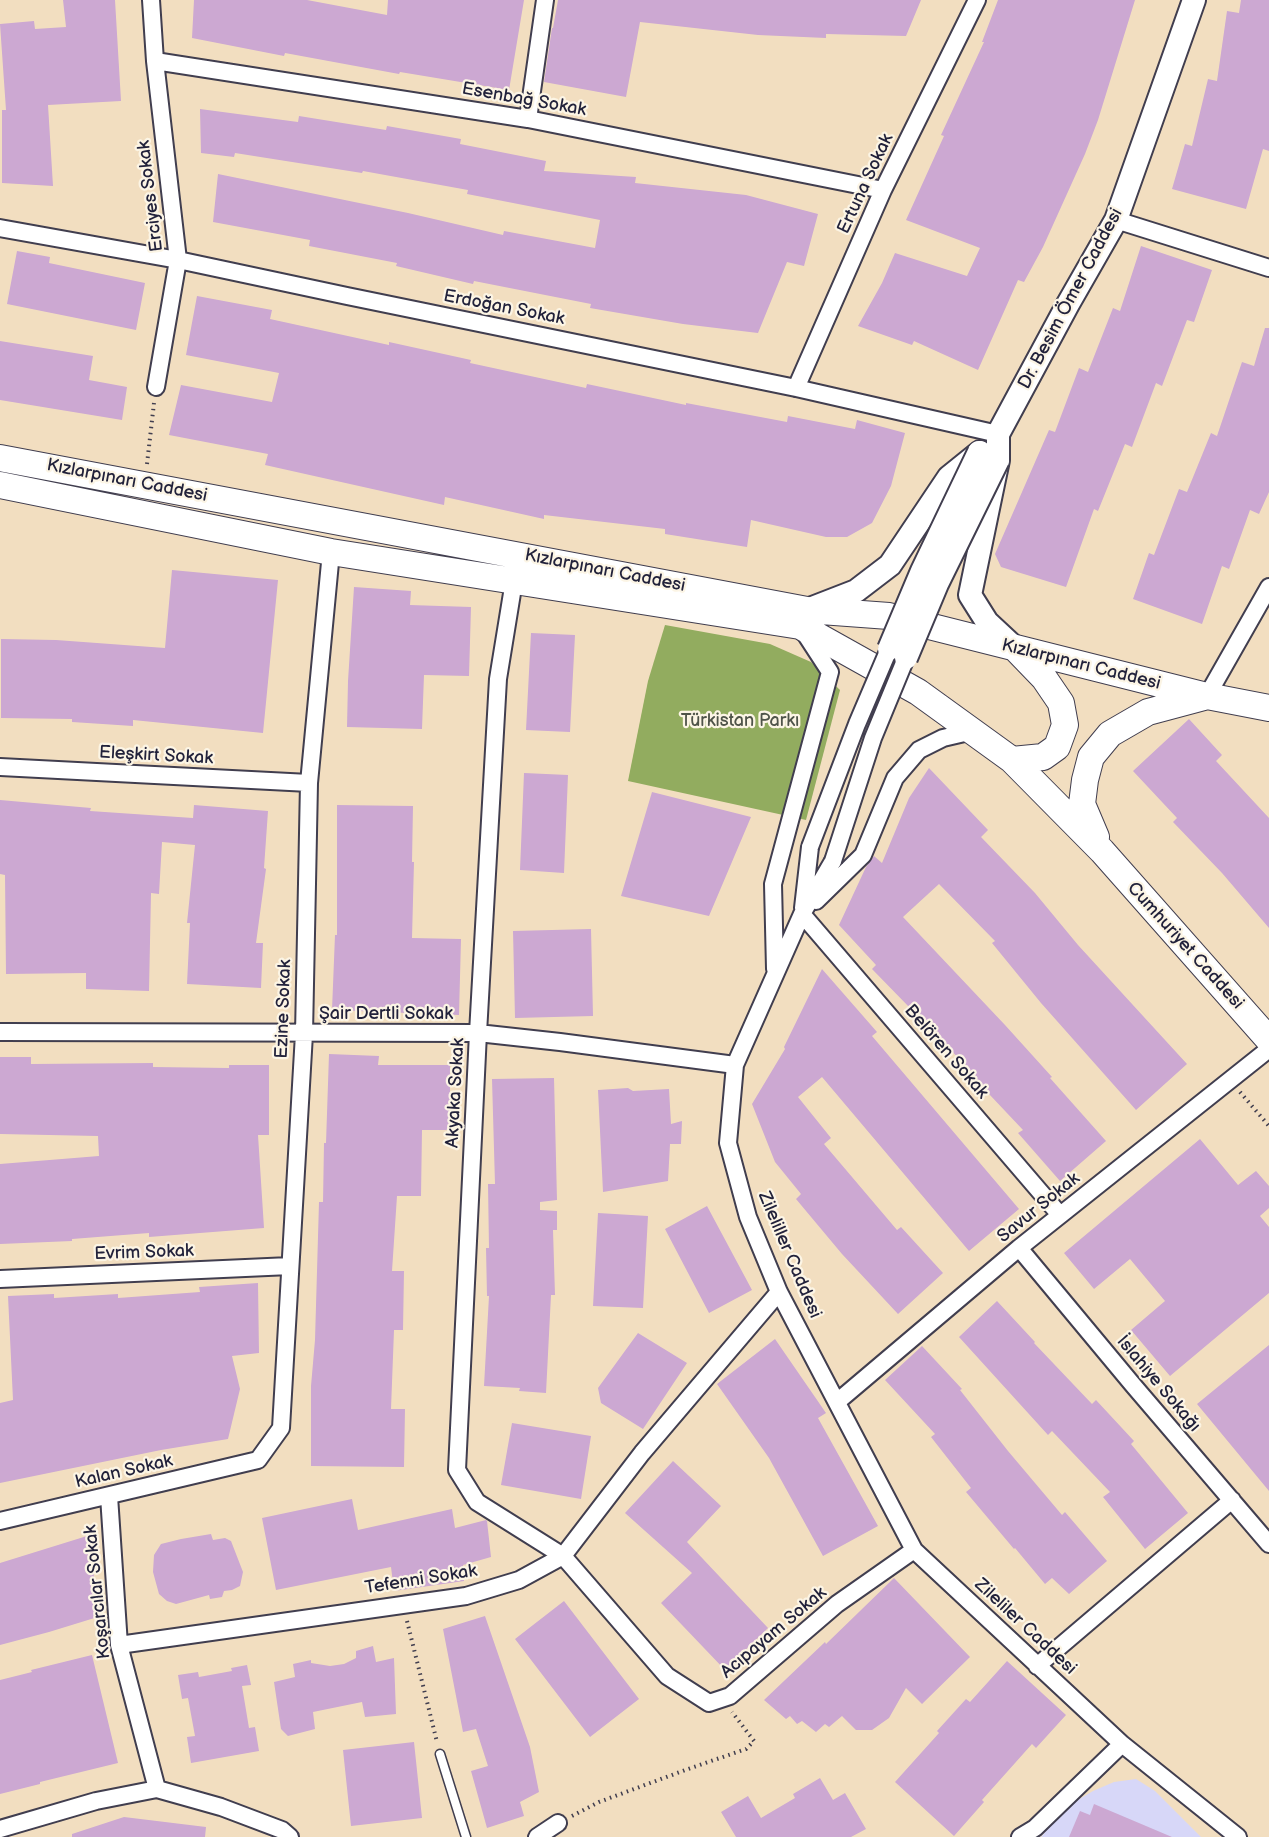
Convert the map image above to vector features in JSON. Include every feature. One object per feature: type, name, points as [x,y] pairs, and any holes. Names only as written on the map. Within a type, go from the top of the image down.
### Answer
[{"type":"main road","name":"Dr. Besim Ömer Caddesi","points":[[989,456],[998,434],[1116,220],[1194,0]]},
{"type":"main road","points":[[804,618],[856,591],[890,565],[949,477],[989,456]]},
{"type":"main road","points":[[989,456],[970,595],[987,622],[1044,678],[1061,703],[1065,725],[1057,747],[1043,757],[1012,760]]},
{"type":"main road","points":[[897,654],[937,584],[989,456]]},
{"type":"main road","name":"Kızlarpınarı Caddesi","points":[[0,458],[144,484],[804,618],[918,692],[1012,760]]},
{"type":"main road","name":"Kızlarpınarı Caddesi","points":[[0,485],[331,552],[514,581],[804,618],[889,616],[1207,696],[1269,708]]},
{"type":"main road","points":[[1102,852],[1082,804],[1091,757],[1110,734],[1148,712],[1207,696]]},
{"type":"main road","name":"Cumhuriyet Caddesi","points":[[1012,760],[1102,852],[1269,1040]]},
{"type":"street","name":"Erciyes Sokak","points":[[151,0],[155,61],[178,260],[156,387]]},
{"type":"street","points":[[528,119],[545,0]]},
{"type":"street","name":"Ertuna Sokak","points":[[796,387],[883,190],[977,0]]},
{"type":"street","name":"Esenbağ Sokak","points":[[155,61],[528,119],[883,190]]},
{"type":"street","points":[[1116,220],[1269,268]]},
{"type":"street","name":"Erdoğan Sokak","points":[[0,228],[178,260],[796,387],[998,434]]},
{"type":"street","name":"Ezine Sokak","points":[[258,1460],[281,1428],[303,1034],[309,783],[331,552]]},
{"type":"street","name":"Akyaka Sokak","points":[[514,581],[498,679],[457,1470],[477,1502],[563,1556]]},
{"type":"street","points":[[1207,696],[1269,587]]},
{"type":"street","points":[[775,974],[773,884],[830,672],[804,618]]},
{"type":"street","points":[[802,914],[810,847],[857,724],[897,654]]},
{"type":"street","points":[[802,914],[833,861],[873,738],[897,654]]},
{"type":"street","points":[[802,914],[863,855],[896,778],[919,750],[943,738],[973,731]]},
{"type":"street","name":"Eleşkirt Sokak","points":[[0,767],[309,783]]},
{"type":"street","name":"Zileliller Caddesi","points":[[802,914],[735,1065],[728,1143],[748,1217],[779,1292],[837,1402]]},
{"type":"street","name":"Belören Sokak","points":[[802,914],[1060,1215]]},
{"type":"street","name":"Şair Dertli Sokak","points":[[0,1032],[478,1033],[735,1065]]},
{"type":"street","name":"Savur Sokak","points":[[837,1402],[1019,1248],[1269,1049]]},
{"type":"street","name":"İslahiye Sokağı","points":[[1019,1248],[1269,1544]]},
{"type":"street","name":"Evrim Sokak","points":[[0,1279],[290,1266]]},
{"type":"street","name":"Tefenni Sokak","points":[[119,1645],[466,1596],[519,1580],[563,1556],[642,1453],[779,1292]]},
{"type":"street","name":"Zileliler Caddesi","points":[[837,1402],[914,1550],[1122,1744],[1238,1837]]},
{"type":"street","name":"Kalan Sokak","points":[[0,1521],[258,1460]]},
{"type":"street","name":"Koşarcılar Sokak","points":[[109,1496],[119,1645],[157,1790]]},
{"type":"street","points":[[1038,1666],[1232,1500]]},
{"type":"street","name":"Acıpayam Sokak","points":[[563,1556],[667,1676],[709,1703],[730,1696],[837,1604],[914,1550]]},
{"type":"street","points":[[1020,1837],[1035,1828],[1122,1744]]},
{"type":"street","points":[[0,1829],[96,1801],[157,1790],[221,1807],[282,1830],[290,1837]]},
{"type":"street","points":[[537,1837],[558,1822]]},
{"type":"lane","points":[[440,1754],[466,1837]]},
{"type":"path","points":[[144,484],[156,387]]},
{"type":"path","points":[[1230,1080],[1269,1125]]},
{"type":"path","points":[[402,1604],[440,1754]]},
{"type":"path","points":[[558,1822],[599,1802],[746,1749],[754,1741],[721,1699]]},
{"type":"shaded area","points":[[1136,1779],[1155,1791],[1201,1837],[1041,1837],[1061,1813],[1076,1801],[1114,1782]]},
{"type":"green space","name":"Türkistan Parkı","points":[[665,625],[770,644],[811,662],[840,690],[806,820],[628,781],[648,681]]},
{"type":"building","points":[[63,0],[115,0],[121,101],[48,105],[53,186],[2,183],[2,110],[6,110],[0,24],[34,21],[35,29],[66,27]]},
{"type":"building","points":[[194,0],[307,0],[387,15],[388,0],[524,0],[509,90],[400,72],[399,74],[285,53],[284,56],[192,38]]},
{"type":"building","points":[[558,0],[921,0],[906,36],[826,34],[826,38],[758,35],[640,22],[626,97],[544,82]]},
{"type":"building","points":[[998,0],[1135,0],[1098,120],[1085,154],[1043,247],[1024,282],[1018,280],[978,370],[914,341],[912,345],[858,326],[882,283],[895,253],[967,276],[980,248],[906,220],[944,136],[941,135],[984,42],[982,42]]},
{"type":"building","points":[[1241,0],[1269,0],[1269,151],[1263,149],[1246,209],[1172,189],[1185,144],[1192,146],[1208,79],[1217,81],[1227,11],[1239,13]]},
{"type":"building","points":[[200,109],[298,122],[299,116],[386,130],[387,126],[461,139],[460,144],[546,161],[544,171],[636,177],[635,183],[746,195],[818,214],[804,266],[787,262],[758,333],[683,324],[590,308],[591,304],[474,281],[473,284],[396,266],[397,263],[309,246],[310,240],[213,222],[218,174],[503,235],[504,231],[595,248],[600,220],[467,194],[468,190],[363,171],[362,173],[235,153],[234,157],[201,153]]},
{"type":"building","points":[[1141,246],[1212,270],[1194,322],[1187,320],[1162,386],[1156,383],[1132,447],[1125,444],[1098,511],[1094,509],[1066,587],[1001,567],[995,554],[1049,430],[1055,432],[1079,368],[1088,372],[1113,308],[1120,311]]},
{"type":"building","points":[[17,251],[50,257],[49,263],[145,283],[136,330],[7,304]]},
{"type":"building","points":[[197,296],[272,310],[270,319],[389,345],[389,342],[471,360],[470,363],[586,388],[587,384],[686,405],[686,403],[787,422],[788,416],[855,429],[857,420],[905,433],[891,486],[872,523],[847,537],[826,537],[751,520],[747,547],[665,534],[665,529],[544,515],[544,519],[445,497],[444,505],[265,465],[268,454],[169,435],[181,385],[272,402],[279,373],[186,355]]},
{"type":"building","points":[[1265,328],[1269,328],[1269,492],[1259,514],[1250,510],[1229,569],[1222,566],[1202,624],[1133,599],[1149,553],[1154,555],[1179,489],[1187,492],[1211,433],[1217,436],[1242,362],[1254,366]]},
{"type":"building","points":[[0,341],[93,356],[89,380],[127,387],[122,420],[0,400]]},
{"type":"building","points":[[172,570],[278,580],[263,733],[133,720],[133,726],[72,722],[72,719],[1,718],[1,639],[56,640],[165,648]]},
{"type":"building","points":[[354,587],[411,591],[410,605],[471,607],[469,676],[424,675],[422,729],[347,727]]},
{"type":"building","points":[[531,633],[575,635],[570,732],[526,730]]},
{"type":"building","points":[[1189,719],[1222,755],[1216,761],[1269,818],[1269,928],[1222,873],[1173,822],[1177,818],[1133,771]]},
{"type":"building","points":[[929,768],[988,830],[981,837],[1035,893],[1078,945],[1187,1064],[1136,1110],[1041,1003],[992,943],[995,941],[939,884],[903,917],[1005,1025],[1106,1141],[1060,1181],[1018,1133],[1023,1130],[910,1006],[872,969],[876,965],[839,925],[866,867],[874,856],[882,863],[909,798]]},
{"type":"building","points":[[524,773],[568,775],[564,873],[520,870]]},
{"type":"building","points":[[652,792],[751,817],[709,916],[621,896]]},
{"type":"building","points":[[0,800],[91,808],[90,811],[193,818],[194,805],[268,811],[264,868],[266,869],[256,943],[263,943],[261,988],[187,984],[190,923],[187,923],[195,845],[162,842],[159,894],[151,893],[149,991],[86,989],[86,973],[6,974],[5,875],[0,874]]},
{"type":"building","points":[[337,805],[413,806],[412,938],[461,939],[459,1015],[332,1010],[335,935],[337,935]]},
{"type":"building","points":[[591,929],[593,1016],[515,1018],[513,931]]},
{"type":"building","points":[[822,969],[877,1032],[872,1036],[1019,1209],[969,1251],[822,1077],[798,1097],[831,1138],[824,1144],[897,1230],[901,1227],[943,1273],[898,1314],[842,1254],[796,1199],[801,1194],[775,1162],[752,1104],[785,1049]]},
{"type":"building","points":[[329,1054],[379,1056],[378,1065],[450,1065],[450,1130],[422,1130],[421,1196],[397,1196],[392,1271],[404,1271],[403,1330],[394,1330],[391,1409],[405,1409],[404,1467],[311,1466],[311,1386],[315,1340],[319,1202],[323,1202]]},
{"type":"building","points":[[0,1057],[31,1057],[31,1064],[153,1063],[153,1067],[229,1068],[229,1065],[269,1065],[269,1135],[258,1135],[264,1228],[149,1237],[149,1233],[72,1239],[72,1241],[0,1244],[0,1164],[99,1156],[98,1136],[0,1134]]},
{"type":"building","points":[[554,1078],[557,1200],[540,1202],[540,1210],[557,1211],[557,1230],[553,1230],[555,1295],[551,1295],[546,1393],[519,1391],[520,1388],[484,1386],[489,1296],[487,1296],[486,1248],[489,1248],[488,1184],[495,1184],[492,1079]]},
{"type":"building","points":[[628,1088],[633,1091],[669,1089],[671,1124],[682,1121],[681,1144],[670,1144],[668,1181],[603,1192],[598,1090]]},
{"type":"building","points":[[1200,1139],[1238,1185],[1256,1171],[1269,1186],[1269,1208],[1260,1216],[1269,1227],[1269,1293],[1170,1376],[1131,1330],[1165,1301],[1130,1259],[1094,1289],[1064,1253]]},
{"type":"building","points":[[707,1206],[752,1290],[709,1313],[665,1229]]},
{"type":"building","points":[[598,1213],[648,1216],[643,1308],[593,1306]]},
{"type":"building","points":[[258,1283],[259,1353],[232,1356],[240,1389],[228,1439],[161,1450],[0,1483],[0,1403],[13,1400],[8,1296],[54,1294],[54,1298],[118,1294],[118,1298],[200,1292],[199,1287]]},
{"type":"building","points":[[997,1301],[1092,1404],[1096,1400],[1134,1441],[1131,1444],[1188,1513],[1145,1549],[1103,1497],[1110,1492],[1052,1431],[1048,1435],[959,1337]]},
{"type":"building","points":[[638,1333],[687,1363],[643,1429],[601,1403],[598,1388]]},
{"type":"building","points":[[775,1339],[826,1413],[818,1418],[878,1526],[823,1556],[769,1458],[717,1384]]},
{"type":"building","points":[[1269,1345],[1269,1491],[1197,1404]]},
{"type":"building","points":[[922,1346],[962,1389],[960,1390],[1008,1451],[1062,1515],[1065,1512],[1107,1561],[1069,1594],[1052,1578],[1045,1584],[1014,1549],[966,1492],[971,1488],[931,1437],[935,1434],[885,1380]]},
{"type":"building","points":[[512,1423],[591,1436],[581,1499],[501,1485]]},
{"type":"building","points":[[673,1461],[721,1506],[687,1542],[768,1628],[725,1670],[661,1603],[692,1573],[625,1513]]},
{"type":"building","points":[[352,1499],[358,1530],[452,1509],[455,1528],[486,1520],[491,1557],[463,1565],[464,1581],[394,1591],[391,1567],[276,1590],[262,1518]]},
{"type":"building","points":[[211,1534],[213,1540],[225,1538],[231,1541],[243,1572],[240,1586],[224,1591],[222,1597],[210,1599],[209,1595],[176,1604],[167,1601],[159,1594],[153,1572],[154,1555],[161,1544]]},
{"type":"building","points":[[87,1536],[101,1616],[0,1645],[0,1563]]},
{"type":"building","points":[[894,1578],[970,1657],[922,1704],[906,1688],[889,1718],[872,1730],[856,1730],[842,1716],[829,1727],[825,1724],[816,1732],[802,1721],[797,1724],[790,1716],[786,1719],[764,1700],[825,1642],[826,1644]]},
{"type":"building","points":[[564,1601],[639,1699],[590,1737],[515,1639]]},
{"type":"building","points":[[485,1616],[530,1747],[539,1792],[520,1802],[524,1816],[487,1828],[471,1771],[488,1766],[476,1729],[463,1732],[443,1629]]},
{"type":"building","points":[[373,1646],[376,1662],[394,1658],[396,1714],[365,1717],[362,1702],[313,1712],[315,1729],[288,1736],[281,1729],[274,1682],[295,1677],[293,1664],[311,1660],[311,1663],[330,1666],[344,1664],[356,1658],[356,1651]]},
{"type":"building","points":[[92,1655],[118,1763],[0,1794],[0,1680]]},
{"type":"building","points":[[1007,1661],[1066,1715],[1036,1748],[1032,1744],[982,1800],[984,1802],[954,1836],[895,1782],[966,1699],[970,1702]]},
{"type":"building","points":[[247,1665],[251,1685],[242,1686],[249,1728],[255,1727],[259,1751],[191,1763],[187,1737],[195,1736],[188,1698],[182,1699],[178,1675],[198,1672],[199,1677],[232,1671],[231,1668]]},
{"type":"building","points":[[414,1742],[422,1818],[351,1826],[343,1750]]},
{"type":"building","points":[[820,1778],[833,1800],[845,1793],[866,1829],[851,1837],[736,1837],[721,1812],[748,1796],[761,1818],[795,1798],[793,1794]]},
{"type":"building","points":[[1094,1804],[1172,1837],[1069,1837],[1080,1811],[1090,1815]]},
{"type":"building","points":[[124,1817],[206,1827],[205,1837],[72,1837],[72,1834]]}]
